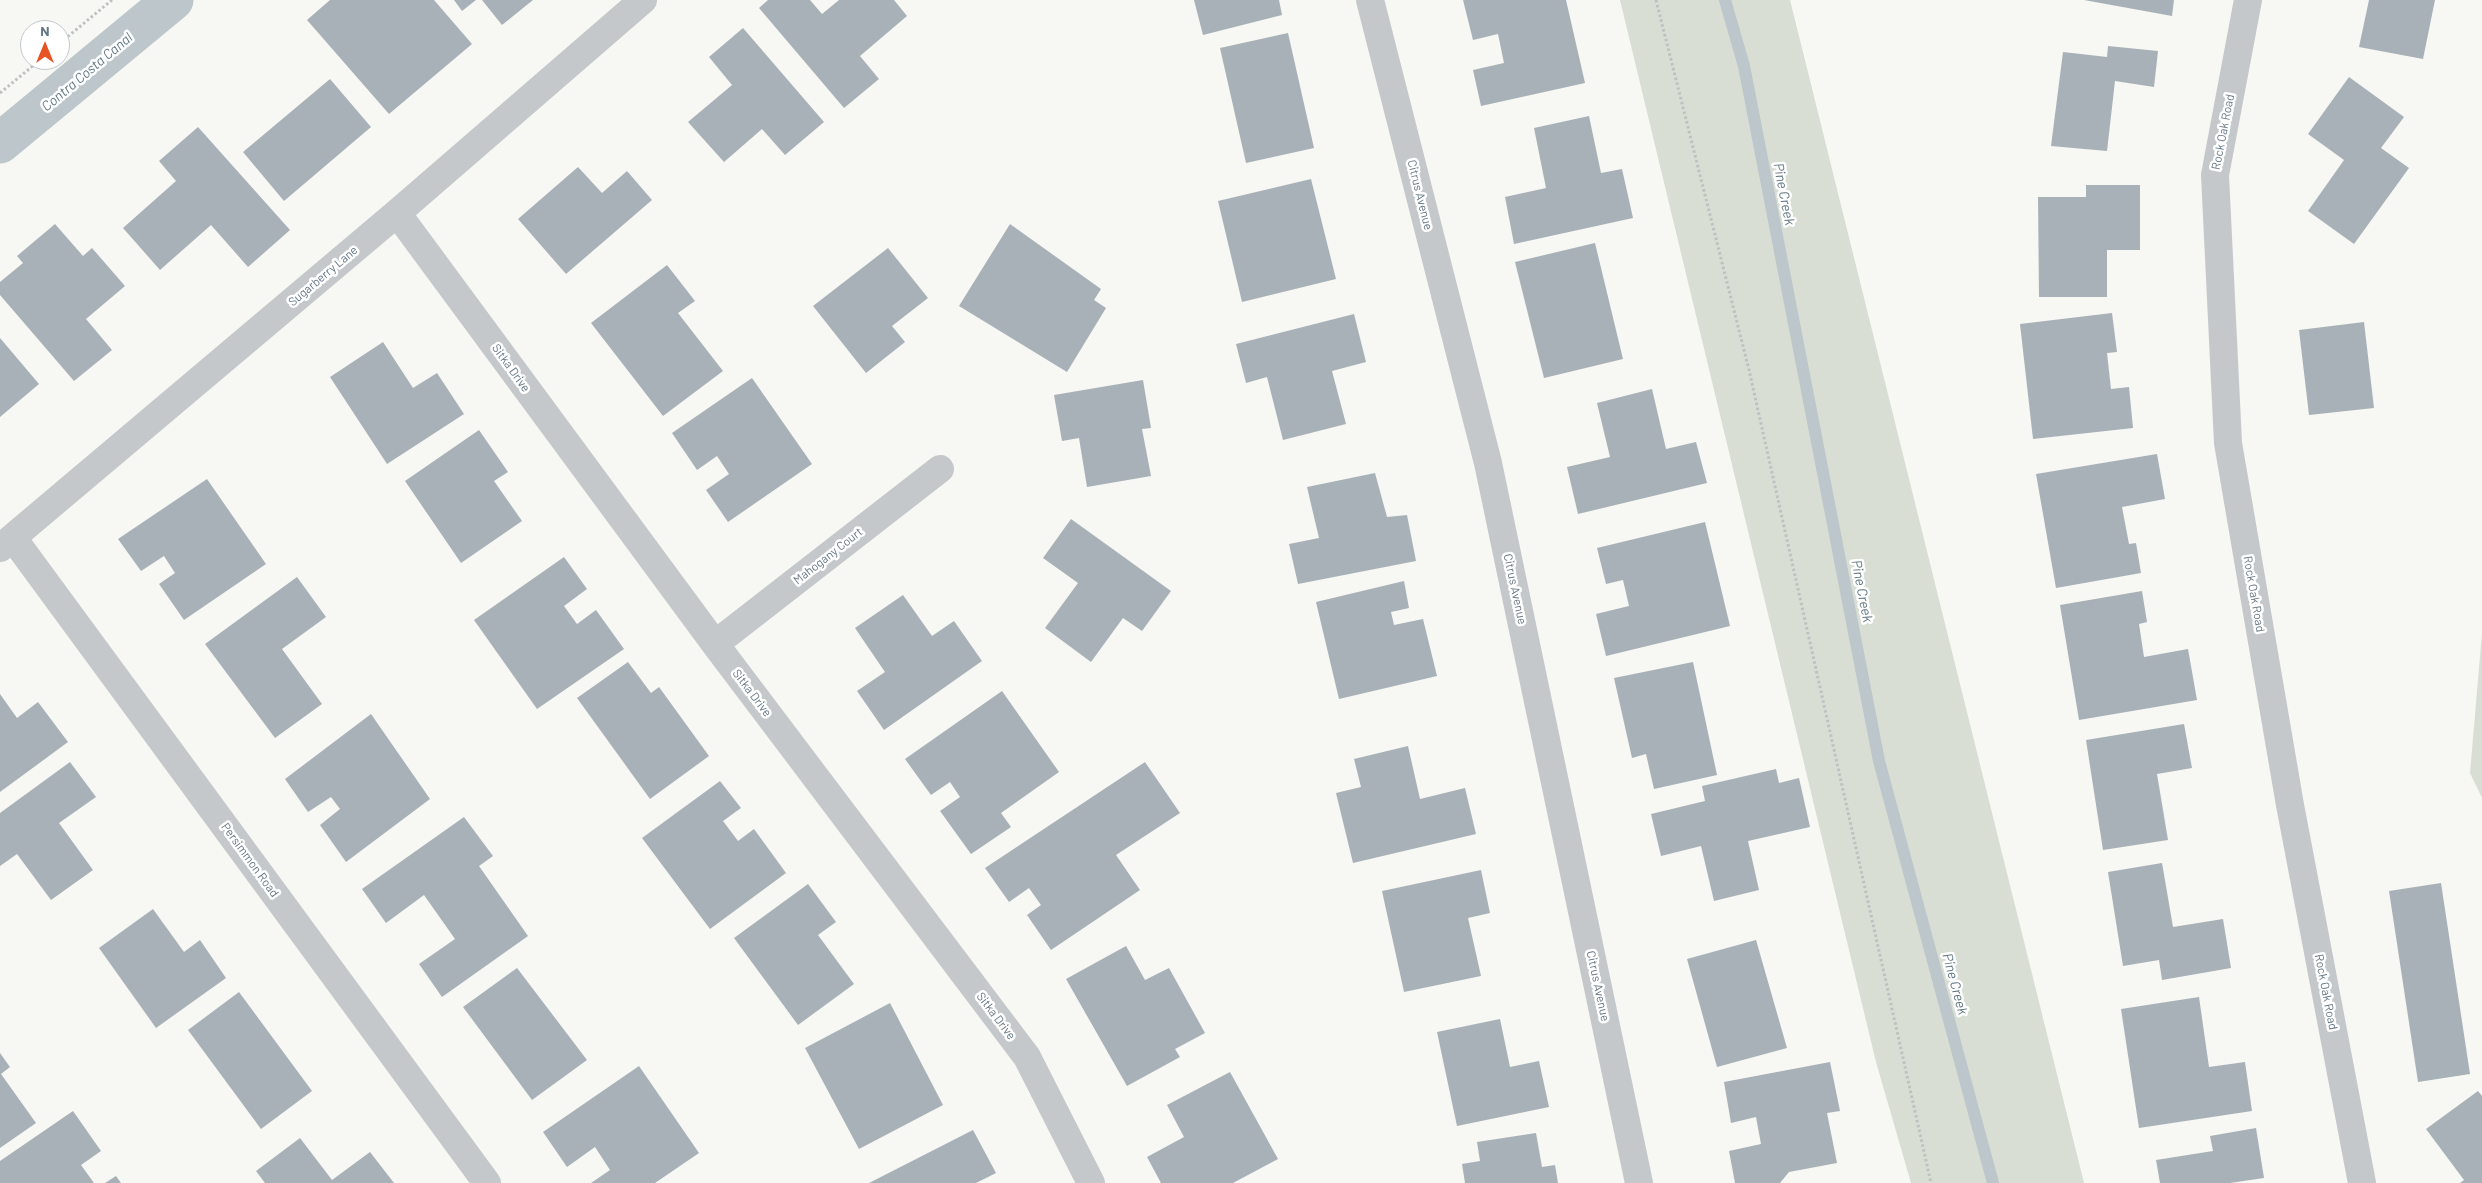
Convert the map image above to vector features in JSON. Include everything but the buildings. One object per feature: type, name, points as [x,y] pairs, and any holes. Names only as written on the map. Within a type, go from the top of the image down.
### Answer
[{"type":"street","name":"Sugarberry Lane","points":[[6,543],[397,213],[643,0]]},
{"type":"street","name":"Citrus Avenue","points":[[1370,0],[1488,463],[1639,1183]]},
{"type":"street","name":"Rock Oak Road","points":[[2248,0],[2215,175],[2228,443],[2292,814],[2362,1183]]},
{"type":"street","name":"Sitka Drive","points":[[397,213],[715,644],[1027,1057],[1090,1183]]},
{"type":"street","name":"Mahogany Court","points":[[715,644],[940,469]]},
{"type":"street","name":"Persimmon Road","points":[[6,543],[487,1183]]},
{"type":"path","points":[[70,35],[112,0]]},
{"type":"path","points":[[1656,0],[1749,370],[1931,1183]]},
{"type":"path","points":[[0,93],[28,70]]},
{"type":"shaded area","points":[[1620,0],[1790,0],[2084,1183],[1911,1183],[1876,1062]]},
{"type":"shaded area","points":[[2482,633],[2482,798],[2470,773]]},
{"type":"waterway","name":"Contra Costa Canal","points":[[0,143],[173,0]]},
{"type":"waterway","name":"Pine Creek","points":[[1725,0],[1744,66],[1879,761],[1993,1183]]}]
